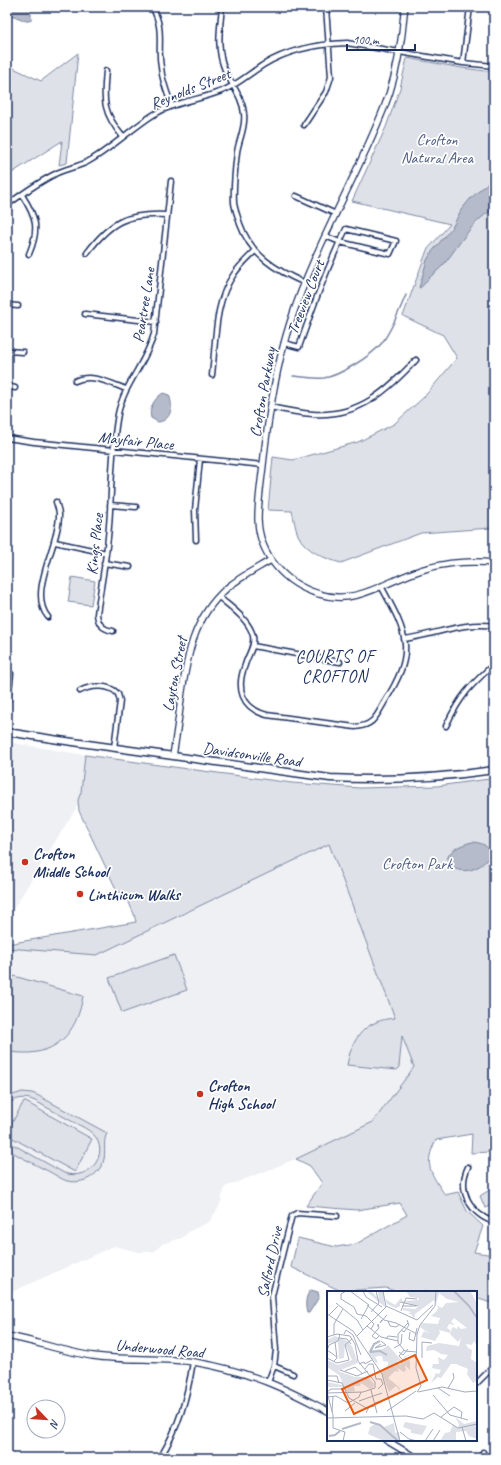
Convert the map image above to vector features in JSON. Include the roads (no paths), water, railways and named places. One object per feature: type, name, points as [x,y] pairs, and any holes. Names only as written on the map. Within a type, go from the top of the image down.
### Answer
[{"type":"main road","name":"Davidsonville Road","points":[[7,732],[294,773],[358,780],[434,778],[494,770]]},
{"type":"street","points":[[152,7],[160,28],[160,58],[162,76],[172,106]]},
{"type":"street","points":[[222,7],[219,50],[224,69],[240,99],[245,115],[243,130],[238,147],[234,179],[234,205],[242,230],[255,251],[274,268],[305,283]]},
{"type":"street","points":[[304,125],[323,98],[329,84],[331,69],[326,7]]},
{"type":"street","name":"Crofton Parkway","points":[[406,7],[400,52],[385,106],[325,236],[305,283],[284,343],[270,407],[259,507],[259,525],[262,538],[271,560],[286,577],[296,585],[309,591],[334,597],[354,596],[371,591],[413,572],[434,566],[461,562],[494,562]]},
{"type":"street","points":[[463,63],[470,7]]},
{"type":"street","name":"Reynolds Street","points":[[7,205],[55,174],[89,161],[154,114],[172,106],[220,92],[233,86],[254,71],[277,58],[303,48],[329,44],[361,45],[463,63],[494,66]]},
{"type":"street","points":[[106,71],[104,93],[107,111],[112,123],[123,137]]},
{"type":"street","name":"Peartree Lane","points":[[114,450],[118,414],[126,389],[147,354],[152,342],[156,322],[171,181]]},
{"type":"street","points":[[22,194],[32,211],[36,226],[35,238],[29,254]]},
{"type":"street","points":[[296,196],[336,214]]},
{"type":"street","points":[[87,253],[103,233],[129,217],[147,214],[167,214]]},
{"type":"street","points":[[325,236],[340,242],[390,254],[396,242],[346,229],[340,242]]},
{"type":"street","name":"Treeview Court","points":[[284,343],[299,347],[323,280],[340,242]]},
{"type":"street","points":[[212,375],[219,313],[224,292],[234,273],[255,251]]},
{"type":"street","points":[[7,305],[18,306]]},
{"type":"street","points":[[85,314],[156,322]]},
{"type":"street","points":[[7,351],[23,352]]},
{"type":"street","points":[[270,407],[313,414],[339,412],[352,409],[380,394],[416,360]]},
{"type":"street","points":[[75,381],[80,378],[92,378],[126,389]]},
{"type":"street","points":[[7,386],[15,388]]},
{"type":"street","name":"Mayfair Place","points":[[7,438],[263,465]]},
{"type":"street","name":"Kings Place","points":[[112,631],[104,629],[98,619],[106,553],[114,450]]},
{"type":"street","points":[[196,540],[195,510],[200,459]]},
{"type":"street","points":[[48,617],[44,612],[42,604],[42,585],[55,542],[59,514],[56,502]]},
{"type":"street","points":[[110,505],[136,507]]},
{"type":"street","points":[[55,542],[106,553]]},
{"type":"street","name":"Layton Street","points":[[174,756],[188,656],[196,631],[204,616],[219,597],[238,580],[271,560]]},
{"type":"street","points":[[104,563],[130,567]]},
{"type":"street","points":[[219,597],[249,626],[252,636],[253,646],[245,663],[240,682],[243,697],[248,705],[254,710],[267,715],[355,727],[367,725],[371,722],[394,687],[404,660],[404,639],[400,622],[381,586]]},
{"type":"street","points":[[404,639],[422,636],[455,627],[475,625],[494,626]]},
{"type":"street","points":[[253,646],[340,662]]},
{"type":"street","points":[[446,726],[463,695],[494,664]]},
{"type":"street","points":[[7,707],[10,674]]},
{"type":"street","points":[[80,691],[93,686],[112,689],[118,694],[120,701],[114,748]]},
{"type":"street","points":[[468,1167],[464,1179],[468,1199],[477,1213],[494,1222]]},
{"type":"street","name":"Salford Drive","points":[[268,1382],[274,1366],[276,1350],[272,1296],[291,1219],[297,1213],[337,1216]]},
{"type":"street","name":"Underwood Road","points":[[7,1336],[75,1353],[96,1356],[193,1362],[225,1369],[268,1382],[327,1411]]},
{"type":"street","points":[[160,1458],[179,1419],[187,1394],[193,1362]]},
{"type":"street","points":[[274,1366],[293,1374]]},
{"type":"street","points":[[477,1383],[494,1366]]},
{"type":"street","points":[[388,1441],[412,1457]]},
{"type":"street","points":[[481,1458],[483,1452]]},
{"type":"water","points":[[7,7],[25,7],[31,13],[31,20],[26,21],[9,14],[7,12]]},
{"type":"water","points":[[494,177],[494,209],[472,226],[444,264],[419,288],[427,260],[431,253],[453,226],[461,210],[471,198]]},
{"type":"water","points":[[163,393],[169,395],[171,408],[169,416],[158,422],[151,418],[150,411],[155,400]]},
{"type":"water","points":[[473,842],[482,844],[489,851],[490,854],[484,863],[474,869],[463,871],[452,867],[448,862],[450,854],[458,847]]},
{"type":"water","points":[[311,1290],[318,1292],[319,1297],[309,1313],[307,1313],[306,1301]]},
{"type":"waterway","points":[[293,376],[324,378],[338,374],[363,360],[381,344],[389,333],[406,295]]},
{"type":"place","name":"Crofton Middle School","points":[[25,862]]},
{"type":"place","name":"Linthicum Walks","points":[[80,894]]},
{"type":"place","name":"Crofton High School","points":[[200,1094]]},
{"type":"district","name":"COURTS OF CROFTON","points":[[335,666]]},
{"type":"park label","name":"Crofton Natural Area","points":[[437,148]]},
{"type":"park label","name":"Crofton Park","points":[[417,863]]}]
